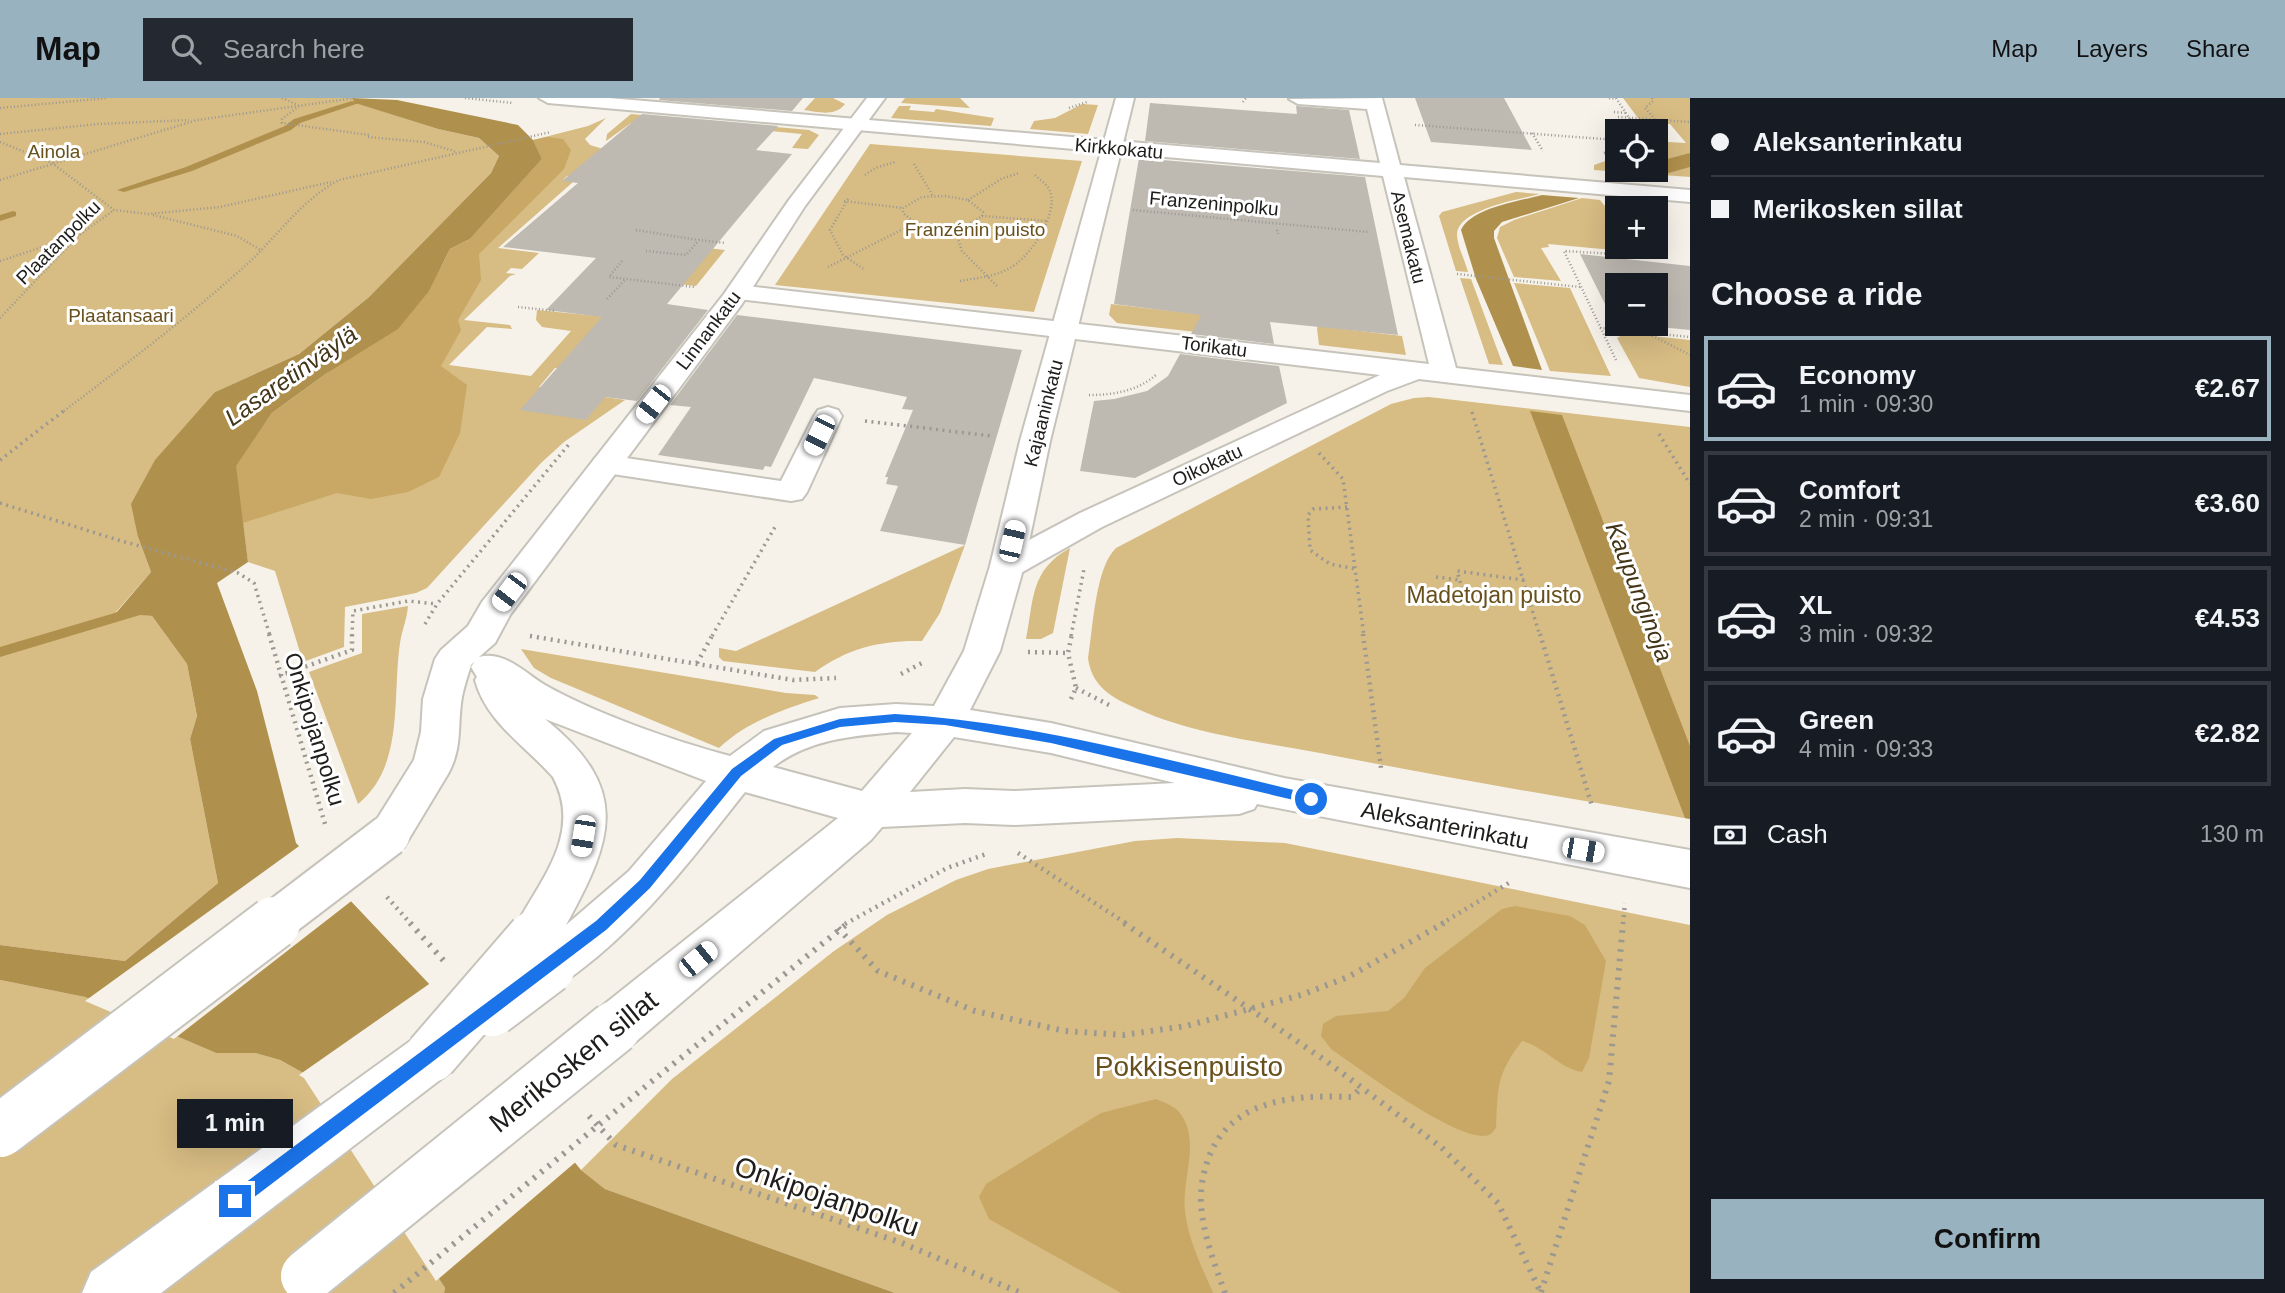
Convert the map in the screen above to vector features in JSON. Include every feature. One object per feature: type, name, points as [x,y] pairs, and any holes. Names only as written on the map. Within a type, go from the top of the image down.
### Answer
[{"type":"main road","name":"Kirkkokatu","points":[[548,98],[631,102],[854,126],[1690,196]]},
{"type":"main road","name":"Linnankatu","points":[[0,1131],[389,835],[434,763],[442,732],[442,699],[454,659],[486,650],[495,610],[738,292],[796,204],[876,98]]},
{"type":"main road","name":"Kajaaninkatu","points":[[945,721],[982,650],[1007,566],[1035,441],[1125,98]]},
{"type":"main road","points":[[1341,98],[1373,101]]},
{"type":"main road","points":[[1298,99],[1373,101]]},
{"type":"main road","name":"Asemakatu","points":[[1373,101],[1445,376]]},
{"type":"main road","name":"Torikatu","points":[[738,292],[1277,353],[1412,373],[1690,403]]},
{"type":"main road","name":"Oikokatu","points":[[1007,566],[1091,520],[1377,385],[1412,373]]},
{"type":"main road","points":[[606,464],[790,492],[828,416]]},
{"type":"main road","points":[[486,650],[501,700],[556,750],[580,782],[587,814],[580,858],[541,952]]},
{"type":"main road","name":"Aleksanterinkatu","points":[[486,650],[533,695],[571,715],[699,763],[872,811],[965,806],[1014,808],[1284,794]]},
{"type":"main road","points":[[112,1293],[431,1056],[541,952],[601,925],[645,884],[737,773],[778,742],[840,723],[895,718],[945,721]]},
{"type":"main road","name":"Aleksanterinkatu","points":[[945,721],[1051,738],[1284,794],[1690,869]]},
{"type":"main road","name":"Merikosken sillat","points":[[296,1284],[803,874],[872,811],[945,721]]},
{"type":"path","points":[[0,108],[108,98]]},
{"type":"path","points":[[282,98],[299,105]]},
{"type":"path","points":[[0,134],[98,124],[197,120],[355,98]]},
{"type":"path","points":[[1243,102],[1246,98]]},
{"type":"path","points":[[1609,98],[1616,98],[1630,119]]},
{"type":"path","points":[[1652,98],[1653,101],[1645,108],[1655,119]]},
{"type":"path","points":[[299,105],[282,119],[286,123],[354,131],[369,135],[368,137],[424,142],[457,152]]},
{"type":"path","points":[[1614,112],[1627,113]]},
{"type":"path","points":[[1618,117],[1627,119]]},
{"type":"path","points":[[0,180],[197,120]]},
{"type":"path","points":[[1668,121],[1690,122]]},
{"type":"path","points":[[1408,124],[1605,139]]},
{"type":"path","points":[[148,214],[220,206],[557,131]]},
{"type":"path","name":"Plaatanpolku","points":[[0,142],[52,163],[114,210],[79,235],[22,298],[0,318]]},
{"type":"path","points":[[861,178],[875,168],[897,162]]},
{"type":"path","points":[[951,282],[986,277],[1010,269],[1028,256],[1046,221],[1051,197],[1047,185],[1028,170],[1000,179],[968,200]]},
{"type":"path","points":[[0,460],[190,315],[262,251],[302,205],[317,192],[339,180]]},
{"type":"path","points":[[854,190],[830,230],[834,244],[845,260],[868,272]]},
{"type":"path","points":[[837,201],[903,208],[914,200],[933,196],[968,200],[980,207],[982,216]]},
{"type":"path","points":[[903,208],[906,218],[915,223],[954,227],[972,223],[982,216],[1055,222]]},
{"type":"path","name":"Franzeninpolku","points":[[1124,209],[1303,226]]},
{"type":"path","points":[[114,210],[148,214],[237,236],[262,251]]},
{"type":"path","points":[[821,269],[845,260],[915,223]]},
{"type":"path","points":[[954,227],[962,251],[986,277],[1005,292]]},
{"type":"path","points":[[636,230],[736,245]]},
{"type":"path","points":[[0,261],[79,235]]},
{"type":"path","points":[[646,251],[686,256],[699,240]]},
{"type":"path","points":[[1605,253],[1564,251],[1616,361]]},
{"type":"path","points":[[622,261],[609,275],[706,288]]},
{"type":"path","points":[[1462,275],[1581,287]]},
{"type":"path","points":[[607,299],[625,279]]},
{"type":"path","points":[[518,307],[556,311]]},
{"type":"path","points":[[1600,328],[1605,328]]},
{"type":"path","points":[[1668,335],[1690,337]]},
{"type":"path","points":[[1653,336],[1690,355]]},
{"type":"path","points":[[1088,395],[1102,395],[1140,387],[1151,381],[1161,368]]},
{"type":"path","points":[[1102,395],[1105,400]]},
{"type":"path","points":[[1471,411],[1595,813]]},
{"type":"path","points":[[828,416],[1035,441]]},
{"type":"path","points":[[1658,432],[1690,484]]},
{"type":"path","points":[[1313,448],[1343,479],[1382,772]]},
{"type":"path","name":"Onkipojanpolku","points":[[0,503],[118,540],[238,573],[254,583],[279,676],[326,827]]},
{"type":"path","points":[[1347,507],[1313,509],[1308,515],[1310,550],[1330,564],[1356,569]]},
{"type":"path","points":[[697,663],[775,527]]},
{"type":"path","points":[[1076,688],[1068,653],[1086,558]]},
{"type":"path","points":[[1524,580],[1457,571],[1462,588],[1529,598]]},
{"type":"path","points":[[1436,576],[1460,580]]},
{"type":"path","points":[[279,676],[352,650],[353,611],[408,601],[438,604]]},
{"type":"path","points":[[523,635],[793,680],[842,678]]},
{"type":"path","points":[[893,674],[906,673],[923,664],[934,646],[1068,653]]},
{"type":"path","points":[[1008,846],[1251,1008],[1441,1147],[1498,1203],[1542,1293]]},
{"type":"path","points":[[394,1293],[838,928],[947,868],[996,851]]},
{"type":"path","points":[[838,928],[878,971],[975,1011],[1065,1031],[1123,1035],[1186,1026],[1301,995],[1348,977],[1401,949],[1515,878],[1502,876]]},
{"type":"path","points":[[380,889],[434,950]]},
{"type":"path","points":[[1542,1293],[1609,1081],[1625,898],[1638,900]]},
{"type":"path","points":[[1225,1293],[1212,1256],[1201,1194],[1211,1147],[1230,1121],[1254,1108],[1286,1099],[1320,1095],[1352,1097],[1361,1088]]},
{"type":"path","name":"Onkipojanpolku","points":[[616,1145],[902,1243],[1021,1293]]},
{"type":"green space","name":"Plaatansaari","points":[[0,98],[352,98],[356,103],[438,129],[479,138],[499,156],[491,173],[369,297],[299,354],[215,392],[138,537],[151,572],[116,612],[152,616],[187,664],[197,716],[190,739],[218,883],[125,961],[0,945]]},
{"type":"green space","points":[[815,98],[833,98],[845,104],[831,112],[804,110]]},
{"type":"green space","points":[[905,98],[960,98],[970,108],[901,103]]},
{"type":"green space","points":[[1623,98],[1690,98],[1690,177],[1668,175],[1668,142],[1686,143],[1668,124],[1668,119],[1639,119]]},
{"type":"green space","points":[[1082,104],[1098,105],[1088,134],[1030,129],[1034,121],[1055,118]]},
{"type":"green space","points":[[899,106],[911,106],[909,110],[934,112],[936,109],[994,118],[991,126],[891,118]]},
{"type":"green space","points":[[631,114],[809,130],[819,135],[808,149],[792,148],[802,134],[725,127],[721,131],[631,123],[606,141],[607,134]]},
{"type":"green space","points":[[606,118],[585,139],[590,145],[603,149],[578,178],[567,176],[563,180],[573,182],[498,248],[539,253],[522,269],[511,268],[506,273],[516,274],[510,276],[464,320],[510,325],[512,329],[487,327],[449,365],[531,376],[571,331],[542,327],[536,320],[537,310],[607,317],[561,369],[555,368],[539,387],[625,400],[564,442],[541,463],[427,588],[416,593],[345,607],[344,647],[303,662],[275,571],[248,562],[235,466],[470,239],[542,159],[533,140],[588,126]]},
{"type":"green space","name":"Franzénin puisto","points":[[870,144],[1082,161],[1034,312],[775,285]]},
{"type":"green space","points":[[1605,161],[1605,171],[1594,170],[1594,165]]},
{"type":"green space","points":[[1516,192],[1540,194],[1492,206],[1460,225],[1457,239],[1468,272],[1456,271],[1439,216],[1442,212]]},
{"type":"green space","points":[[1582,198],[1600,200],[1605,206],[1605,249],[1548,244],[1549,247],[1541,248],[1561,281],[1514,277],[1497,238],[1500,227]]},
{"type":"green space","points":[[707,248],[725,250],[696,286],[636,279]]},
{"type":"green space","points":[[1460,278],[1471,279],[1503,365],[1489,364]]},
{"type":"green space","points":[[1514,283],[1570,288],[1611,376],[1550,371]]},
{"type":"green space","points":[[1111,304],[1206,315],[1205,333],[1117,323],[1109,315]]},
{"type":"green space","points":[[1324,315],[1335,328],[1402,336],[1406,355],[1319,345],[1317,328]]},
{"type":"green space","points":[[1653,336],[1690,340],[1690,387],[1639,378],[1617,338]]},
{"type":"green space","name":"Madetojan puisto","points":[[1429,397],[1690,427],[1690,819],[1458,779],[1200,730],[1153,716],[1108,693],[1097,682],[1088,658],[1099,584],[1109,557],[1116,548],[1391,404]]},
{"type":"green space","points":[[965,545],[940,613],[922,641],[866,647],[840,657],[815,672],[723,661],[719,657],[719,648],[736,651]]},
{"type":"green space","points":[[1070,548],[1053,633],[1041,639],[1026,639],[1033,598],[1041,576],[1047,566]]},
{"type":"green space","points":[[408,606],[400,643],[390,751],[373,788],[358,804],[309,672],[362,653],[362,614]]},
{"type":"green space","points":[[521,649],[786,693],[815,695],[819,698],[754,723],[719,748],[551,678],[534,668]]},
{"type":"green space","name":"Pokkisenpuisto","points":[[1177,838],[1285,843],[1690,925],[1690,1293],[895,1293],[605,1189],[581,1170],[672,1079],[834,951],[887,915],[956,880],[988,869],[1135,841]]},
{"type":"green space","points":[[0,980],[85,997],[216,1053],[255,1053],[280,1060],[307,1075],[445,1288],[444,1293],[0,1293]]},
{"type":"shaded area","points":[[547,137],[563,139],[571,150],[564,169],[479,254],[481,280],[458,320],[461,330],[441,366],[467,385],[460,433],[439,477],[408,492],[371,499],[337,493],[243,523],[235,466],[272,413],[327,373],[429,291],[450,249],[470,239],[542,159],[533,140]]},
{"type":"shaded area","points":[[1515,906],[1570,916],[1585,925],[1606,961],[1589,1058],[1582,1072],[1567,1067],[1522,1041],[1507,1063],[1500,1082],[1496,1128],[1491,1134],[1483,1136],[1468,1133],[1428,1114],[1331,1049],[1321,1036],[1323,1024],[1336,1016],[1388,1011],[1404,998],[1425,968],[1502,909]]},
{"type":"shaded area","points":[[1156,1099],[1177,1110],[1186,1123],[1190,1147],[1185,1211],[1196,1253],[1213,1293],[1121,1293],[989,1219],[979,1197],[986,1184],[1101,1113]]},
{"type":"water","name":"Lasaretinväylä","points":[[352,98],[397,100],[518,125],[533,140],[542,159],[470,239],[450,249],[429,291],[398,329],[327,373],[272,413],[236,466],[248,562],[217,583],[257,691],[296,843],[432,987],[581,1170],[605,1189],[895,1293],[444,1293],[445,1288],[307,1075],[280,1060],[255,1053],[216,1053],[85,997],[0,980],[0,945],[125,961],[218,883],[190,739],[197,716],[187,664],[152,616],[116,613],[151,572],[138,537],[131,504],[155,460],[215,392],[299,354],[369,297],[491,173],[499,156],[479,138],[438,129],[355,103]]},
{"type":"water","points":[[1690,153],[1690,167],[1668,173],[1668,159]]},
{"type":"water","points":[[1542,195],[1579,198],[1502,222],[1494,231],[1494,238],[1542,370],[1513,366],[1476,279],[1461,230],[1466,222],[1485,211]]},
{"type":"water","points":[[1530,411],[1562,415],[1690,746],[1690,819],[1685,818]]},
{"type":"pier","points":[[302,844],[354,899],[174,1039],[85,1001]]},
{"type":"pier","points":[[432,982],[578,1160],[436,1281],[304,1078],[299,1075]]},
{"type":"building","points":[[803,98],[792,111],[659,100]]},
{"type":"building","points":[[1415,98],[1504,98],[1532,150],[1431,142]]},
{"type":"building","points":[[1150,103],[1297,114],[1296,106],[1349,110],[1360,159],[1145,141]]},
{"type":"building","points":[[642,114],[778,126],[756,150],[792,154],[667,304],[708,310],[637,401],[605,397],[586,420],[520,410],[602,317],[546,310],[596,258],[503,247],[578,183],[562,181]]},
{"type":"building","points":[[1139,158],[1365,177],[1398,335],[1270,322],[1274,344],[1191,334],[1201,315],[1114,304]]},
{"type":"building","points":[[1580,254],[1605,257],[1605,259],[1690,266],[1690,330],[1668,328],[1668,273],[1605,273],[1605,304]]},
{"type":"building","points":[[737,315],[1022,350],[965,545],[880,531],[898,486],[886,484],[888,477],[885,477],[913,410],[902,409],[907,397],[814,378],[771,467],[765,466],[763,470],[658,455],[691,407],[670,405]]},
{"type":"building","points":[[1180,354],[1279,366],[1287,403],[1135,478],[1080,471],[1094,401],[1147,391],[1168,376]]},
{"type":"waterway","points":[[121,190],[189,169],[288,128],[297,121],[355,103]]},
{"type":"waterway","points":[[0,218],[13,214]]},
{"type":"waterway","points":[[0,652],[145,609]]},
{"type":"route","points":[[235,1201],[510,997],[601,925],[645,884],[737,773],[778,742],[840,723],[895,718],[945,721],[1051,738],[1311,799]]},
{"type":"park label","name":"Ainola","points":[[54,151]]},
{"type":"water label","name":"Kaupunginoja","points":[[1639,592]]}]
